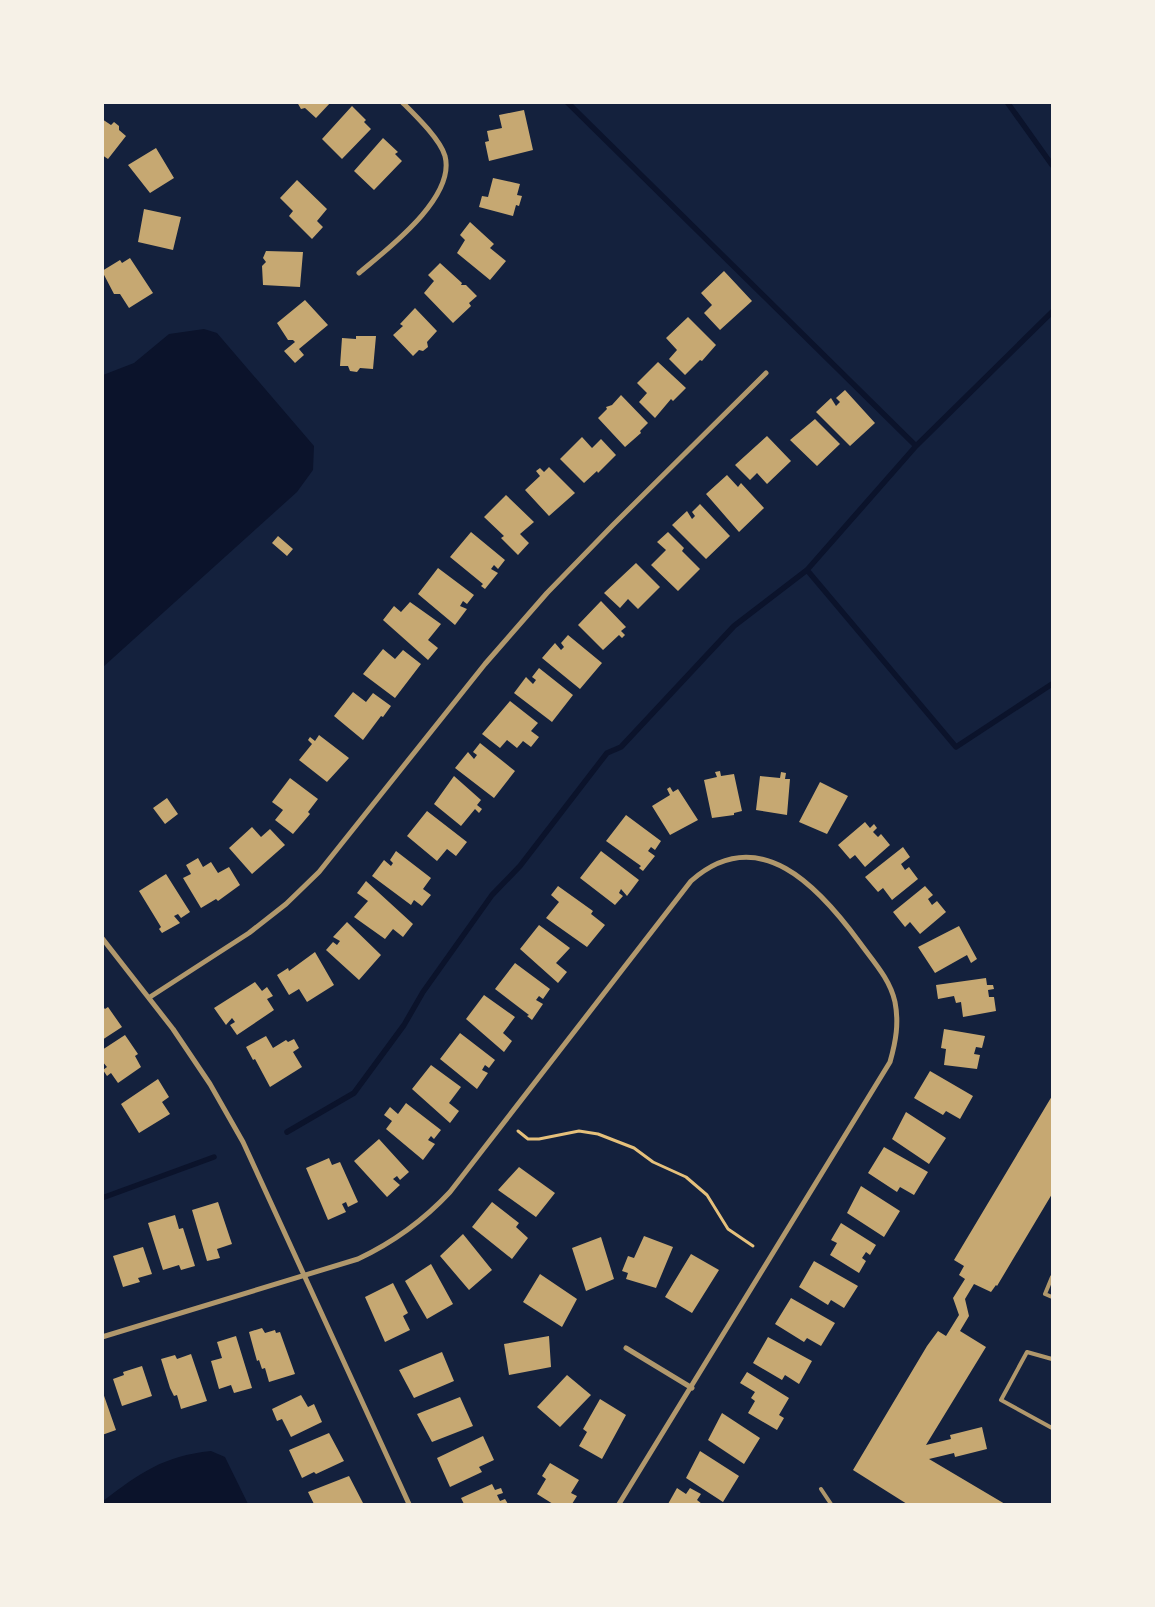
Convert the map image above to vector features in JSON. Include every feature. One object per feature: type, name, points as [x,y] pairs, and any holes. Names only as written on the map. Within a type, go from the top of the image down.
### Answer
[{"type":"street","points":[[359,273],[408,230],[426,210],[440,187],[446,172],[446,158],[441,146],[402,102]]},
{"type":"street","points":[[150,997],[250,933],[286,904],[319,872],[485,664],[547,592],[766,374]]},
{"type":"street","points":[[102,1337],[358,1259],[387,1245],[414,1227],[433,1211],[450,1192],[691,882],[704,870],[721,861],[753,857],[774,862],[787,868],[820,896],[843,921],[887,981],[895,1000],[898,1021],[896,1042],[890,1062],[692,1388],[619,1504]]},
{"type":"street","points":[[102,938],[150,997],[210,1084],[243,1142],[409,1504]]},
{"type":"street","points":[[626,1348],[692,1388]]},
{"type":"lane","points":[[1052,1277],[1045,1294],[1052,1297]]},
{"type":"lane","points":[[1052,1359],[1027,1352],[1001,1400],[1052,1428]]},
{"type":"lane","points":[[821,1489],[831,1504]]},
{"type":"path","points":[[518,1131],[528,1138],[539,1140],[579,1131],[598,1134],[634,1148],[653,1162],[686,1177],[707,1195],[728,1229],[752,1246]]},
{"type":"water","points":[[204,329],[217,333],[314,446],[313,470],[297,492],[103,667],[103,375],[134,363],[169,334]]},
{"type":"water","points":[[211,1451],[225,1457],[248,1504],[103,1504],[103,1501],[116,1491],[153,1467],[179,1457]]},
{"type":"building","points":[[297,102],[331,102],[316,118],[305,108],[301,109]]},
{"type":"building","points":[[352,106],[366,120],[364,122],[371,129],[342,159],[322,139]]},
{"type":"building","points":[[524,110],[533,150],[489,161],[485,142],[489,141],[487,131],[502,128],[499,115]]},
{"type":"building","points":[[102,119],[111,125],[114,122],[126,136],[108,159],[102,155]]},
{"type":"building","points":[[383,138],[398,152],[395,154],[402,161],[374,190],[354,171]]},
{"type":"building","points":[[156,148],[174,178],[150,193],[128,165]]},
{"type":"building","points":[[493,178],[520,184],[517,195],[522,196],[519,206],[516,205],[513,216],[479,207],[482,196],[488,197]]},
{"type":"building","points":[[297,180],[327,209],[317,221],[323,227],[312,239],[289,216],[293,211],[280,198]]},
{"type":"building","points":[[144,209],[181,217],[173,250],[138,242]]},
{"type":"building","points":[[470,222],[494,244],[490,248],[506,261],[490,280],[457,253],[465,240],[460,235]]},
{"type":"building","points":[[266,251],[303,252],[300,287],[263,285],[262,266],[266,262],[263,258]]},
{"type":"building","points":[[130,258],[153,293],[129,308],[120,294],[114,294],[102,271],[120,260],[122,263]]},
{"type":"building","points":[[440,263],[462,283],[461,285],[466,285],[477,296],[469,303],[471,306],[453,323],[424,293],[434,281],[428,275]]},
{"type":"building","points":[[724,271],[752,301],[720,330],[704,313],[712,305],[701,293]]},
{"type":"building","points":[[305,300],[328,325],[299,349],[304,355],[295,363],[284,351],[295,342],[288,340],[277,323]]},
{"type":"building","points":[[415,308],[437,331],[427,342],[428,347],[423,351],[419,350],[413,356],[393,335],[403,326],[400,324]]},
{"type":"building","points":[[688,317],[716,345],[702,361],[700,360],[685,375],[669,359],[677,350],[666,338]]},
{"type":"building","points":[[356,336],[376,336],[373,369],[360,368],[357,372],[350,371],[348,366],[340,366],[342,338],[356,339]]},
{"type":"building","points":[[658,362],[686,388],[673,401],[671,399],[655,418],[639,402],[647,393],[637,383]]},
{"type":"building","points":[[845,390],[875,423],[850,446],[816,412],[831,398],[836,406],[840,402],[836,398]]},
{"type":"building","points":[[621,395],[648,423],[640,431],[641,433],[625,447],[598,418],[607,409],[606,407],[612,405]]},
{"type":"building","points":[[815,419],[840,444],[817,466],[790,440]]},
{"type":"building","points":[[767,436],[791,461],[767,484],[757,473],[750,480],[735,465]]},
{"type":"building","points":[[582,437],[592,448],[601,439],[616,455],[598,473],[597,471],[584,483],[560,459]]},
{"type":"building","points":[[549,467],[575,493],[549,516],[525,490],[540,476],[536,471],[540,468],[544,472]]},
{"type":"building","points":[[727,475],[738,487],[741,483],[764,508],[739,532],[706,494]]},
{"type":"building","points":[[506,495],[534,522],[520,534],[529,543],[518,555],[501,538],[504,536],[484,517]]},
{"type":"building","points":[[700,504],[730,536],[706,559],[672,525],[687,511],[692,519],[695,516],[692,512]]},
{"type":"building","points":[[471,532],[505,560],[498,569],[494,565],[491,569],[498,573],[485,589],[481,586],[483,584],[450,557]]},
{"type":"building","points":[[668,532],[684,548],[682,551],[700,569],[678,591],[651,565],[666,550],[657,542]]},
{"type":"building","points":[[278,536],[293,549],[287,556],[272,543]]},
{"type":"building","points":[[636,563],[660,587],[638,609],[628,599],[620,608],[604,593]]},
{"type":"building","points":[[438,568],[474,595],[467,604],[463,601],[460,606],[467,609],[455,625],[418,594]]},
{"type":"building","points":[[601,601],[626,627],[621,631],[625,635],[622,638],[619,635],[603,650],[578,625]]},
{"type":"building","points":[[410,602],[441,624],[428,640],[438,648],[428,660],[383,620],[394,606],[401,612]]},
{"type":"building","points":[[568,635],[602,663],[580,689],[542,658],[555,643],[561,650],[564,647],[561,643]]},
{"type":"building","points":[[383,649],[395,659],[403,650],[421,664],[395,698],[363,674]]},
{"type":"building","points":[[539,668],[573,695],[552,722],[514,693],[526,677],[533,684],[536,680],[532,677]]},
{"type":"building","points":[[353,692],[366,702],[373,693],[391,706],[363,740],[334,716]]},
{"type":"building","points":[[510,701],[538,723],[531,731],[539,737],[531,747],[523,741],[517,748],[507,740],[500,748],[482,734]]},
{"type":"building","points":[[319,735],[349,758],[327,782],[299,760],[312,744],[308,740],[310,737],[315,741]]},
{"type":"building","points":[[480,743],[515,771],[494,798],[455,768],[468,752],[474,759],[477,755],[473,752]]},
{"type":"building","points":[[720,771],[721,776],[734,774],[742,811],[734,813],[734,815],[712,818],[704,780],[717,777],[715,772]]},
{"type":"building","points":[[781,772],[786,773],[785,779],[790,779],[787,815],[756,810],[760,776],[780,778]]},
{"type":"building","points":[[454,776],[481,800],[477,805],[482,809],[479,813],[475,809],[461,826],[434,804]]},
{"type":"building","points":[[290,778],[318,799],[308,812],[310,814],[293,834],[275,820],[283,810],[272,802]]},
{"type":"building","points":[[820,782],[848,796],[827,834],[799,822]]},
{"type":"building","points":[[670,787],[673,792],[678,789],[698,820],[670,835],[652,806],[670,795],[667,789]]},
{"type":"building","points":[[167,798],[178,814],[165,824],[153,808]]},
{"type":"building","points":[[427,811],[467,842],[456,856],[447,849],[437,861],[407,836]]},
{"type":"building","points":[[626,815],[661,841],[655,850],[651,847],[648,851],[655,856],[643,871],[639,868],[641,866],[606,841]]},
{"type":"building","points":[[865,822],[870,828],[874,824],[877,828],[873,832],[878,837],[881,834],[890,845],[865,867],[855,855],[850,859],[838,845]]},
{"type":"building","points":[[252,827],[261,837],[270,829],[285,845],[252,874],[229,848]]},
{"type":"building","points":[[903,847],[910,857],[901,864],[905,870],[909,867],[918,879],[892,900],[883,888],[878,892],[865,877]]},
{"type":"building","points":[[396,851],[431,878],[423,889],[431,895],[422,906],[414,900],[411,905],[372,876],[384,860],[391,866],[393,863],[390,860]]},
{"type":"building","points":[[601,851],[639,880],[627,896],[621,889],[619,893],[623,896],[615,905],[580,878]]},
{"type":"building","points":[[198,858],[203,867],[211,862],[218,873],[229,867],[240,885],[218,901],[216,899],[201,908],[183,878],[191,874],[186,865]]},
{"type":"building","points":[[166,874],[190,912],[181,918],[178,914],[174,916],[180,923],[162,933],[159,929],[161,927],[139,891]]},
{"type":"building","points":[[366,881],[413,924],[403,937],[393,929],[385,939],[354,917],[368,901],[357,893]]},
{"type":"building","points":[[558,886],[593,911],[591,914],[605,925],[587,947],[546,918],[559,902],[551,895]]},
{"type":"building","points":[[925,886],[933,895],[928,899],[932,905],[937,901],[946,912],[920,934],[910,922],[905,927],[893,912]]},
{"type":"building","points":[[347,922],[381,955],[359,980],[326,950],[333,942],[337,945],[340,941],[333,937]]},
{"type":"building","points":[[539,925],[570,948],[556,963],[567,972],[558,983],[520,949]]},
{"type":"building","points":[[959,926],[977,959],[971,963],[967,955],[935,973],[918,947]]},
{"type":"building","points":[[315,952],[334,985],[307,1002],[299,989],[289,995],[277,975],[288,968],[289,971]]},
{"type":"building","points":[[515,963],[550,989],[543,999],[539,996],[536,1000],[543,1004],[532,1020],[527,1016],[529,1015],[495,989]]},
{"type":"building","points":[[986,978],[987,985],[993,985],[994,989],[988,990],[989,997],[994,997],[996,1011],[963,1017],[961,1002],[956,1003],[954,996],[938,999],[936,985]]},
{"type":"building","points":[[255,982],[262,991],[267,987],[273,996],[267,999],[274,1010],[237,1035],[230,1025],[235,1022],[232,1018],[226,1025],[214,1008]]},
{"type":"building","points":[[484,995],[515,1017],[503,1033],[512,1041],[504,1052],[466,1019]]},
{"type":"building","points":[[102,1006],[105,1009],[108,1007],[122,1027],[102,1040]]},
{"type":"building","points":[[944,1029],[985,1036],[982,1048],[976,1047],[974,1054],[980,1055],[977,1069],[944,1065],[946,1049],[941,1048]]},
{"type":"building","points":[[460,1033],[495,1060],[489,1068],[485,1065],[482,1070],[488,1073],[477,1089],[440,1059]]},
{"type":"building","points":[[125,1035],[138,1054],[135,1056],[141,1067],[118,1083],[111,1073],[107,1076],[103,1070],[107,1067],[102,1061],[102,1050]]},
{"type":"building","points":[[266,1036],[273,1048],[286,1040],[288,1042],[294,1039],[299,1048],[293,1052],[302,1067],[270,1087],[255,1059],[253,1060],[246,1047]]},
{"type":"building","points":[[431,1065],[461,1087],[449,1103],[459,1111],[450,1123],[412,1089]]},
{"type":"building","points":[[930,1071],[973,1096],[960,1119],[946,1111],[943,1115],[914,1098]]},
{"type":"building","points":[[158,1079],[169,1097],[162,1102],[170,1114],[139,1133],[121,1104]]},
{"type":"building","points":[[1052,1096],[1052,1194],[997,1286],[991,1292],[974,1284],[965,1299],[969,1316],[960,1331],[986,1347],[926,1445],[951,1439],[950,1435],[982,1427],[987,1449],[955,1457],[954,1453],[929,1459],[1005,1504],[907,1504],[853,1470],[927,1346],[938,1331],[946,1336],[959,1315],[953,1298],[965,1279],[959,1275],[964,1266],[954,1260]]},
{"type":"building","points":[[406,1103],[441,1130],[434,1139],[431,1136],[428,1140],[435,1144],[423,1160],[386,1129],[392,1121],[384,1115],[390,1107],[398,1114]]},
{"type":"building","points":[[906,1112],[946,1138],[929,1164],[892,1139]]},
{"type":"building","points":[[379,1139],[409,1172],[400,1180],[397,1176],[393,1179],[400,1185],[387,1197],[354,1161]]},
{"type":"building","points":[[884,1147],[928,1172],[914,1195],[900,1187],[897,1192],[868,1173]]},
{"type":"building","points":[[329,1158],[332,1165],[340,1162],[358,1202],[348,1207],[346,1202],[342,1204],[346,1212],[328,1220],[306,1168]]},
{"type":"building","points":[[519,1167],[555,1193],[536,1217],[498,1190]]},
{"type":"building","points":[[861,1186],[900,1211],[884,1237],[847,1213]]},
{"type":"building","points":[[218,1202],[232,1244],[217,1249],[220,1258],[207,1261],[192,1210]]},
{"type":"building","points":[[492,1202],[519,1223],[516,1227],[528,1238],[512,1259],[472,1227]]},
{"type":"building","points":[[175,1215],[179,1229],[183,1228],[195,1266],[181,1270],[179,1265],[163,1270],[148,1223]]},
{"type":"building","points":[[841,1223],[876,1245],[870,1255],[866,1252],[862,1258],[866,1261],[859,1273],[830,1255],[837,1243],[831,1240]]},
{"type":"building","points":[[463,1234],[492,1270],[469,1290],[440,1256]]},
{"type":"building","points":[[644,1236],[673,1247],[656,1288],[626,1279],[628,1273],[622,1271],[628,1256],[634,1258]]},
{"type":"building","points":[[601,1237],[614,1279],[586,1291],[572,1248]]},
{"type":"building","points":[[143,1247],[152,1274],[138,1278],[140,1282],[123,1287],[113,1256]]},
{"type":"building","points":[[691,1254],[719,1270],[692,1313],[665,1297]]},
{"type":"building","points":[[814,1261],[858,1286],[844,1308],[831,1300],[828,1305],[799,1287]]},
{"type":"building","points":[[431,1264],[453,1304],[427,1319],[405,1281]]},
{"type":"building","points":[[540,1274],[577,1299],[562,1327],[523,1302]]},
{"type":"building","points":[[393,1283],[408,1313],[403,1316],[410,1330],[385,1342],[365,1297]]},
{"type":"building","points":[[791,1298],[835,1323],[821,1346],[807,1338],[804,1342],[775,1324]]},
{"type":"building","points":[[262,1328],[265,1333],[275,1330],[276,1333],[280,1332],[295,1374],[269,1382],[265,1368],[262,1369],[259,1360],[257,1361],[249,1332]]},
{"type":"building","points":[[236,1336],[252,1388],[234,1393],[231,1385],[219,1389],[211,1361],[222,1358],[217,1342]]},
{"type":"building","points":[[549,1336],[551,1367],[509,1375],[504,1344]]},
{"type":"building","points":[[768,1337],[812,1361],[799,1384],[785,1375],[782,1380],[753,1363]]},
{"type":"building","points":[[442,1352],[454,1381],[414,1398],[399,1370]]},
{"type":"building","points":[[191,1354],[207,1401],[181,1409],[177,1395],[174,1396],[170,1388],[161,1359],[175,1355],[177,1359]]},
{"type":"building","points":[[142,1366],[152,1396],[122,1406],[113,1379],[124,1375],[123,1372]]},
{"type":"building","points":[[747,1372],[789,1398],[779,1415],[784,1418],[777,1430],[748,1413],[755,1401],[751,1398],[755,1392],[740,1383]]},
{"type":"building","points":[[567,1375],[591,1395],[560,1427],[537,1407]]},
{"type":"building","points":[[102,1390],[116,1430],[102,1435]]},
{"type":"building","points":[[301,1395],[308,1407],[314,1404],[322,1422],[291,1437],[282,1419],[277,1421],[272,1409]]},
{"type":"building","points":[[460,1397],[473,1426],[432,1442],[417,1414]]},
{"type":"building","points":[[600,1399],[626,1415],[602,1459],[579,1446],[587,1432],[583,1429]]},
{"type":"building","points":[[722,1413],[760,1438],[744,1464],[708,1440]]},
{"type":"building","points":[[329,1433],[344,1461],[316,1474],[314,1472],[302,1478],[289,1450]]},
{"type":"building","points":[[483,1436],[494,1460],[479,1467],[482,1472],[450,1487],[437,1458]]},
{"type":"building","points":[[700,1451],[739,1476],[723,1502],[686,1478]]},
{"type":"building","points":[[550,1463],[579,1480],[571,1493],[577,1496],[572,1504],[553,1504],[537,1494],[546,1479],[542,1476]]},
{"type":"building","points":[[349,1476],[363,1503],[314,1504],[308,1492]]},
{"type":"building","points":[[492,1484],[495,1490],[501,1488],[503,1493],[497,1495],[500,1501],[505,1499],[508,1504],[464,1504],[461,1498]]},
{"type":"building","points":[[677,1488],[686,1494],[690,1488],[701,1494],[697,1500],[702,1504],[668,1504]]},
{"type":"waterway","points":[[567,102],[916,446]]},
{"type":"waterway","points":[[1007,102],[1052,165]]},
{"type":"waterway","points":[[287,1132],[354,1093],[404,1025],[423,992],[492,895],[520,866],[607,753],[621,747],[734,626],[807,570],[916,446],[1052,312]]},
{"type":"waterway","points":[[807,570],[956,747],[1052,684]]},
{"type":"waterway","points":[[102,1198],[214,1157]]}]
